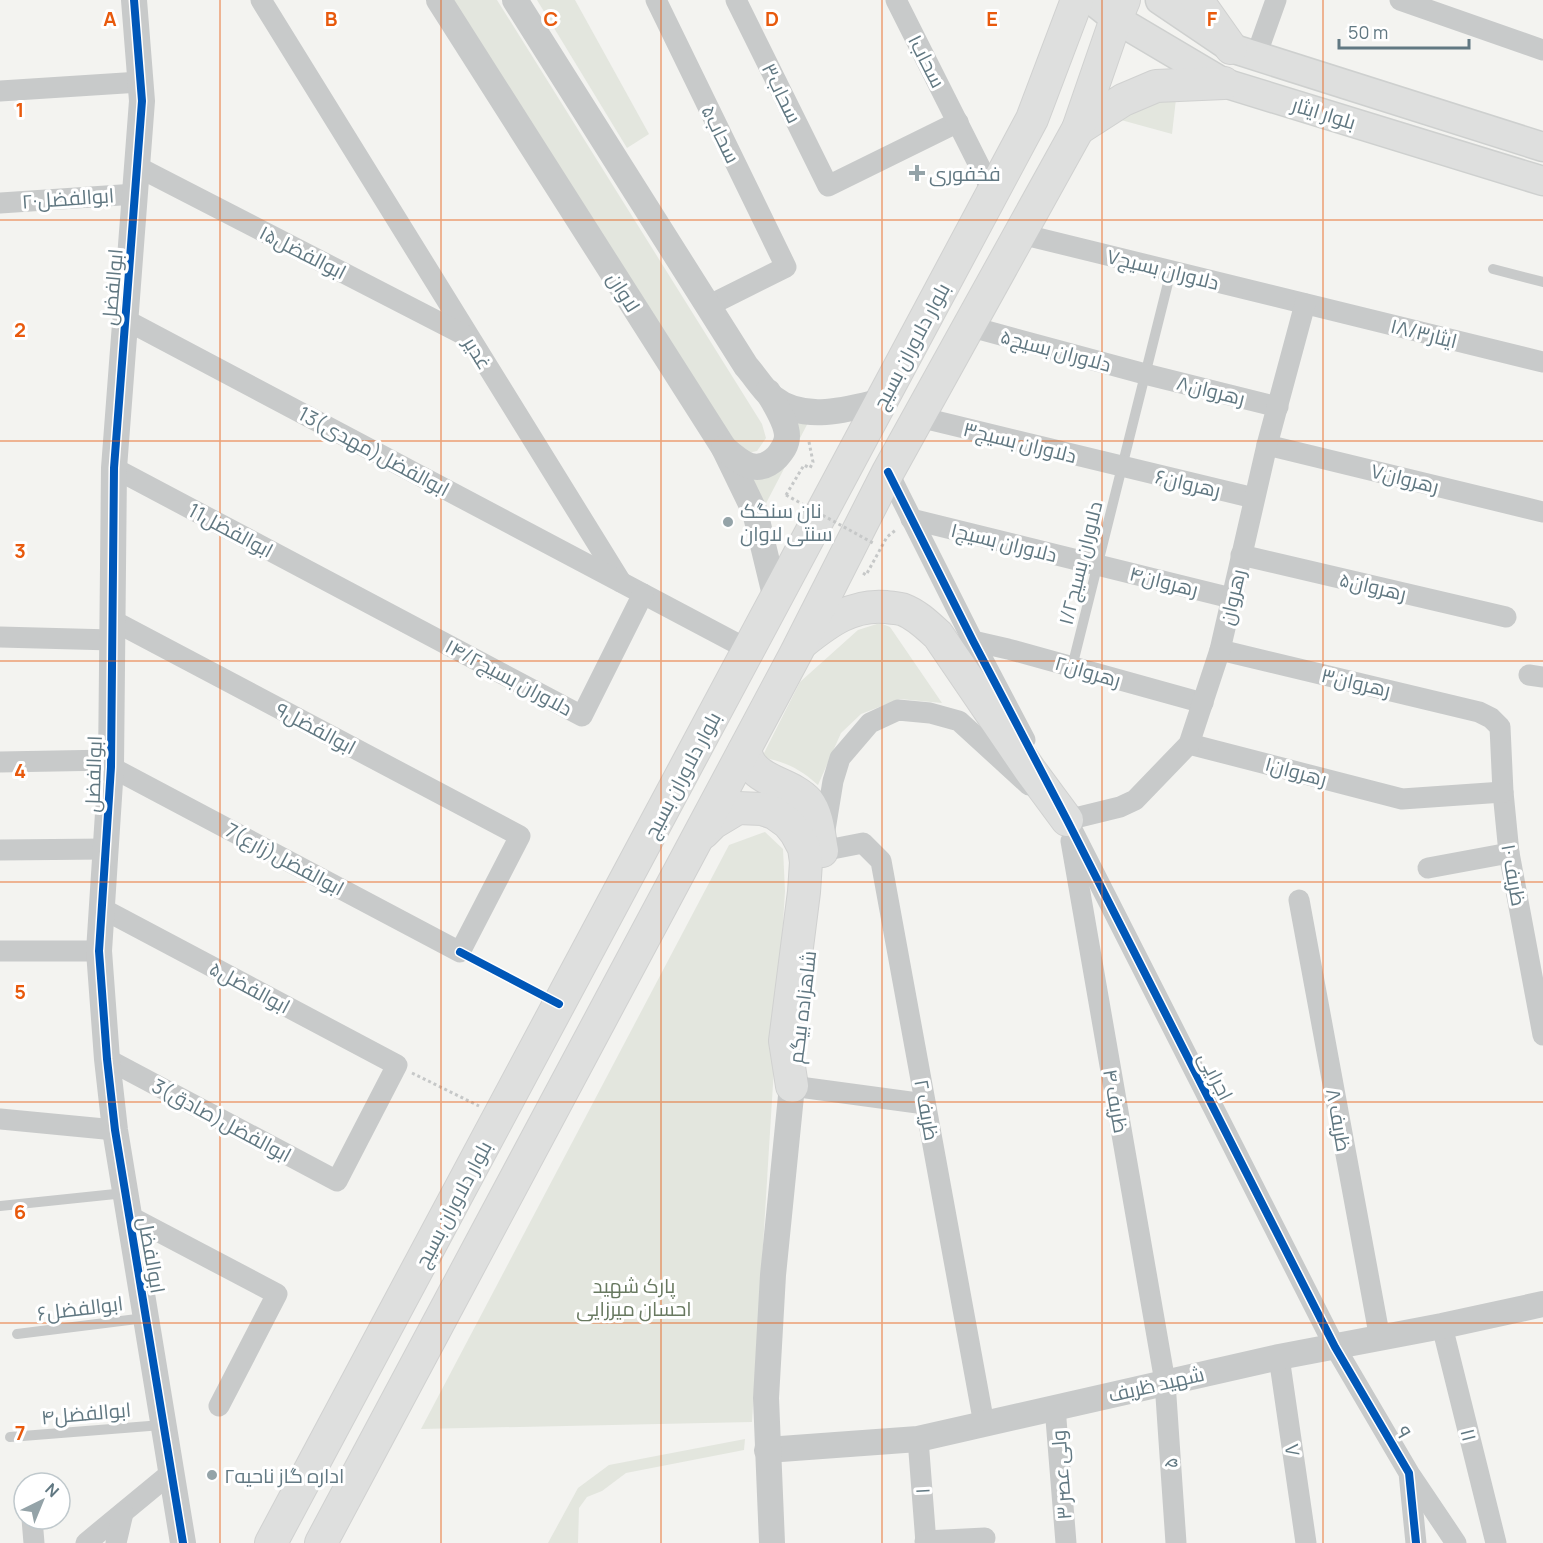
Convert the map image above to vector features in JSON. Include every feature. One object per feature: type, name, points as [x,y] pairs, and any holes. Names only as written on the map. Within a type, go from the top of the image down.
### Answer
[{"type":"main road","points":[[1032,119],[1055,24],[1055,0]]},
{"type":"main road","name":"بلوار دلاوران بسیج","points":[[271,1543],[1032,119],[1077,0]]},
{"type":"main road","name":"بلوار ایثار","points":[[1160,0],[1243,52],[1543,147]]},
{"type":"main road","points":[[1197,0],[1243,52]]},
{"type":"main road","name":"بلوار دلاوران بسیج","points":[[321,1543],[744,751],[888,472],[1078,129],[1110,6]]},
{"type":"main road","name":"بلوار ایثار","points":[[1110,6],[1224,83],[1543,181]]},
{"type":"main road","points":[[1078,129],[1123,100],[1156,86],[1224,83]]},
{"type":"main road","points":[[1375,128],[1384,97]]},
{"type":"main road","points":[[800,645],[829,622],[845,613],[864,608],[903,609],[920,620],[938,634],[1030,771],[1067,820]]},
{"type":"main road","points":[[744,751],[753,767],[796,792],[808,803],[815,820],[822,851]]},
{"type":"main road","points":[[696,840],[713,823],[730,812],[738,808],[750,808],[774,813],[788,823],[804,848],[806,862],[804,892],[785,1041],[792,1086]]},
{"type":"main road","points":[[351,1394],[390,1415]]},
{"type":"street","name":"ابوالفضل","points":[[134,0],[142,101],[114,468],[111,763],[99,951],[115,1130],[183,1543]]},
{"type":"street","name":"لاوان","points":[[439,0],[723,448],[755,512],[776,599]]},
{"type":"street","points":[[515,0],[746,366],[774,399],[801,411],[838,411],[882,401]]},
{"type":"street","name":"۵سحاب","points":[[656,0],[786,267],[708,306]]},
{"type":"street","name":"۳سحاب","points":[[736,0],[828,186],[958,122]]},
{"type":"street","name":"۱سحاب","points":[[896,0],[993,193]]},
{"type":"street","points":[[1243,52],[1276,0]]},
{"type":"street","points":[[1400,0],[1543,50]]},
{"type":"street","name":"غدیر","points":[[264,1],[468,337],[622,583]]},
{"type":"street","points":[[0,91],[140,82]]},
{"type":"street","name":"ابوالفضل۱۵","points":[[138,167],[468,337]]},
{"type":"street","name":"ابوالفضل۲۰","points":[[0,203],[136,194]]},
{"type":"street","name":"دلاوران بسیج۷","points":[[1021,234],[1305,304]]},
{"type":"street","name":"ایثار۱۸/۳","points":[[1305,304],[1543,362]]},
{"type":"street","name":"رهروان","points":[[1067,820],[1119,807],[1135,800],[1189,744],[1220,650],[1267,445],[1305,304]]},
{"type":"street","name":"13ابوالفضل(مهدی)","points":[[126,320],[622,583]]},
{"type":"street","name":"دلاوران بسیج۵","points":[[968,326],[1145,374]]},
{"type":"street","name":"رهروان۸","points":[[1145,374],[1278,406]]},
{"type":"street","points":[[723,448],[741,462],[754,468],[770,464],[783,450],[787,436],[782,417],[768,392]]},
{"type":"street","name":"دلاوران بسیج۳","points":[[918,417],[1122,467]]},
{"type":"street","name":"رهروان۷","points":[[1267,445],[1543,512]]},
{"type":"street","name":"رهروان۶","points":[[1122,467],[1254,498]]},
{"type":"street","name":"11ابوالفضل","points":[[114,468],[348,592]]},
{"type":"street","name":"اجرایی","points":[[888,472],[1335,1347]]},
{"type":"street","name":"دلاوران بسیج۱","points":[[911,519],[1097,564]]},
{"type":"street","name":"رهروان۵","points":[[1241,555],[1506,617]]},
{"type":"street","name":"رهروان۴","points":[[1097,564],[1231,598]]},
{"type":"street","points":[[622,583],[748,650]]},
{"type":"street","name":"۱۴/۲دلاوران بسیج","points":[[348,592],[582,716],[643,594]]},
{"type":"street","points":[[0,637],[112,630]]},
{"type":"street","name":"ابوالفضل۹","points":[[112,630],[520,836],[460,952]]},
{"type":"street","name":"رهروان۲","points":[[973,642],[1008,649],[1203,704]]},
{"type":"street","name":"رهروان۳","points":[[1220,650],[1479,712],[1491,718]]},
{"type":"street","name":"شاهزاده بیگم","points":[[772,1543],[766,1398],[773,1286],[792,1086],[822,851],[833,781],[840,759],[870,723],[898,710],[930,713],[959,721],[1067,820]]},
{"type":"street","name":"ظریف ۱۰","points":[[1491,718],[1500,727],[1509,853],[1543,1035]]},
{"type":"street","name":"رهروان۱","points":[[1189,744],[1402,799],[1503,792]]},
{"type":"street","points":[[0,762],[111,763]]},
{"type":"street","name":"7ابوالفضل(زارع)","points":[[111,763],[460,952]]},
{"type":"street","name":"ظریف ۴","points":[[1067,820],[1164,1383]]},
{"type":"street","name":"ظریف ۲","points":[[822,851],[863,843],[881,861],[984,1424]]},
{"type":"street","points":[[0,850],[106,849]]},
{"type":"street","points":[[1428,867],[1509,853]]},
{"type":"street","name":"ظریف ۸","points":[[1299,900],[1380,1339]]},
{"type":"street","name":"ابوالفضل۵","points":[[103,909],[397,1065]]},
{"type":"street","points":[[0,951],[99,951]]},
{"type":"street","name":"3ابوالفضل(صادق)","points":[[107,1059],[337,1181],[397,1065]]},
{"type":"street","points":[[792,1086],[926,1104]]},
{"type":"street","points":[[0,1119],[115,1130]]},
{"type":"street","points":[[127,1204],[277,1294],[219,1406]]},
{"type":"street","name":"شهید ظریف","points":[[767,1450],[918,1438],[1279,1357],[1380,1339],[1543,1304]]},
{"type":"street","name":"۱۱","points":[[1442,1326],[1497,1543]]},
{"type":"street","name":"۹","points":[[1335,1347],[1409,1473],[1416,1543]]},
{"type":"street","name":"۷","points":[[1279,1357],[1306,1543]]},
{"type":"street","name":"۵","points":[[1164,1383],[1176,1543]]},
{"type":"street","name":"ولی عصر ۳","points":[[1055,1407],[1066,1543]]},
{"type":"street","name":"۱","points":[[918,1438],[925,1542]]},
{"type":"street","points":[[86,1543],[172,1472]]},
{"type":"street","points":[[1409,1473],[1456,1543]]},
{"type":"street","points":[[116,1543],[123,1512]]},
{"type":"street","points":[[925,1542],[985,1538]]},
{"type":"lane","points":[[1493,269],[1543,282]]},
{"type":"lane","name":"دلاوران بسیج۱/۲","points":[[1072,667],[1171,271]]},
{"type":"lane","points":[[0,1206],[127,1204]]},
{"type":"lane","name":"ابوالفضل۶","points":[[17,1334],[146,1318]]},
{"type":"lane","name":"ابوالفضل۴","points":[[10,1437],[164,1425]]},
{"type":"path","points":[[813,462],[810,468],[804,465],[786,495],[873,543]]},
{"type":"path","points":[[397,1065],[499,1117]]},
{"type":"green space","points":[[447,0],[497,0],[762,424],[766,438],[757,451],[743,454],[730,443]]},
{"type":"green space","points":[[537,0],[575,0],[649,134],[627,148]]},
{"type":"green space","points":[[1176,99],[1172,134],[1121,120],[1147,102]]},
{"type":"green space","points":[[784,415],[811,417],[762,511],[747,478],[760,478]]},
{"type":"green space","points":[[880,623],[890,627],[942,703],[900,699],[861,714],[841,733],[818,785],[792,767],[762,757],[800,682],[858,630]]},
{"type":"green space","name":"پارک شهید احسان میرزایی","points":[[765,832],[783,849],[785,891],[752,1422],[421,1429],[729,845]]},
{"type":"green space","points":[[745,1439],[744,1450],[626,1473],[602,1491],[587,1497],[579,1508],[578,1543],[548,1543],[578,1488],[609,1465]]},
{"type":"cycle path","points":[[134,0],[142,101],[114,468],[111,767],[99,951],[115,1130],[183,1543]]},
{"type":"cycle path","points":[[888,472],[1335,1347],[1409,1473],[1416,1543]]},
{"type":"cycle path","points":[[460,952],[559,1004]]},
{"type":"place","name":"فخفوری","points":[[917,173]]},
{"type":"place","name":"نان سنگک سنتی لاوان","points":[[728,522]]},
{"type":"place","name":"اداره گاز ناحیه۲","points":[[212,1475]]}]
